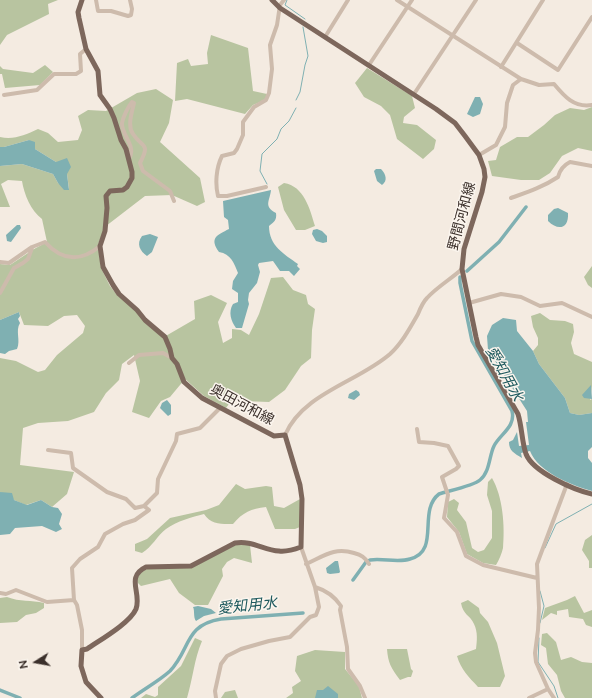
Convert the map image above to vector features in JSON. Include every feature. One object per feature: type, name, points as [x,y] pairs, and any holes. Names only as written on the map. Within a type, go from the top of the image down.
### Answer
[{"type":"main road","name":"奥田河和線","points":[[82,0],[78,12],[86,49],[98,72],[100,95],[110,109],[121,140],[126,149],[132,172],[132,178],[128,186],[123,190],[110,191],[106,196],[105,231],[100,246],[103,267],[112,285],[119,294],[137,310],[145,320],[165,337],[172,358],[177,364],[184,382],[202,398],[219,408],[274,436],[285,435],[300,485],[302,499],[301,547]]},
{"type":"main road","name":"野間河和線","points":[[272,0],[280,8],[414,94],[455,123],[479,155],[485,177],[462,256],[462,269],[478,345],[513,404],[521,426],[526,454],[538,469],[567,484],[592,494]]},
{"type":"main road","points":[[101,698],[86,682],[80,666],[82,650],[88,649],[129,619],[136,610],[137,603],[135,579],[139,571],[146,568],[191,566],[235,543],[241,542],[248,542],[278,551],[290,551],[301,547]]},
{"type":"street","points":[[96,0],[98,11],[111,11],[128,16],[131,15],[132,8],[130,0]]},
{"type":"street","points":[[266,187],[227,196],[218,196],[216,190],[218,164],[222,156],[234,152],[237,149],[242,134],[243,122],[254,107],[266,100],[270,93],[272,70],[270,45],[277,25],[280,8],[284,0]]},
{"type":"street","points":[[325,37],[348,0]]},
{"type":"street","points":[[397,0],[454,35],[520,79],[539,85],[554,84],[568,100],[580,104],[592,105]]},
{"type":"street","points":[[369,65],[412,0]]},
{"type":"street","points":[[414,94],[476,0]]},
{"type":"street","points":[[501,67],[543,0]]},
{"type":"street","points":[[517,43],[558,70],[592,17]]},
{"type":"street","points":[[4,95],[37,90],[54,74],[76,74],[81,71],[80,54],[86,49]]},
{"type":"street","points":[[479,155],[496,145],[506,127],[507,104],[513,85],[520,79]]},
{"type":"street","points":[[129,159],[131,156],[130,142],[123,127],[122,121],[132,102],[134,103],[130,125],[132,133],[145,146],[145,153],[140,162],[143,171],[170,192],[174,201]]},
{"type":"street","points":[[511,198],[536,189],[558,177],[559,172],[570,162],[592,166]]},
{"type":"street","points":[[0,262],[9,263],[32,248],[45,242],[60,255],[69,258],[91,253],[100,246]]},
{"type":"street","points":[[0,293],[14,268],[28,259],[32,248]]},
{"type":"street","points":[[285,435],[297,417],[313,401],[352,379],[388,355],[405,336],[426,299],[462,269]]},
{"type":"street","points":[[469,303],[501,294],[521,296],[540,306],[562,303],[592,317]]},
{"type":"street","points":[[129,363],[139,355],[163,353],[172,358]]},
{"type":"street","points":[[48,450],[71,453],[73,468],[107,492],[126,500],[135,508],[144,506],[157,494],[158,480],[176,441],[177,434],[200,428],[219,408]]},
{"type":"street","points":[[418,429],[419,442],[448,446],[457,462],[458,466],[456,469],[442,477],[448,495],[444,518],[457,532],[466,556],[483,565],[537,578]]},
{"type":"street","points":[[554,698],[536,662],[535,653],[540,608],[537,564],[540,552],[567,484]]},
{"type":"street","points":[[82,650],[82,630],[77,605],[74,600],[72,568],[80,559],[98,547],[105,534],[123,524],[135,520],[149,510],[144,506]]},
{"type":"street","points":[[216,698],[215,691],[220,664],[227,656],[241,649],[290,637],[310,617],[316,615],[319,607],[315,588],[301,547]]},
{"type":"street","points":[[306,564],[334,552],[344,550],[361,555],[366,558],[369,564]]},
{"type":"street","points":[[315,588],[328,593],[341,606],[340,610],[348,647],[348,669],[360,686],[365,698]]},
{"type":"street","points":[[0,593],[6,594],[16,590],[47,602],[74,600]]},
{"type":"street","points":[[529,698],[548,688]]},
{"type":"green space","points":[[0,0],[58,0],[48,4],[49,14],[7,35],[0,45]]},
{"type":"green space","points":[[211,35],[248,48],[253,91],[267,94],[265,100],[253,105],[245,114],[187,99],[175,101],[177,63],[188,59],[191,66],[208,64],[207,53]]},
{"type":"green space","points":[[45,65],[53,72],[40,85],[5,88],[2,74],[0,74],[0,66],[3,69],[33,73]]},
{"type":"green space","points":[[367,68],[412,96],[415,108],[404,117],[403,123],[417,125],[436,140],[434,149],[423,159],[397,139],[390,115],[381,106],[364,97],[355,83]]},
{"type":"green space","points":[[156,89],[173,100],[169,123],[160,142],[200,178],[205,202],[197,206],[172,195],[145,196],[106,226],[98,244],[101,268],[110,286],[117,295],[164,337],[195,319],[194,301],[211,295],[227,303],[218,322],[223,343],[232,338],[232,329],[241,330],[249,335],[259,314],[271,278],[283,277],[293,290],[306,295],[308,304],[315,309],[312,330],[311,358],[301,366],[285,390],[269,402],[242,401],[234,397],[226,408],[204,396],[185,379],[170,397],[161,401],[149,418],[132,412],[140,381],[134,355],[122,364],[119,380],[106,393],[94,412],[68,421],[38,423],[23,428],[20,465],[74,472],[67,494],[52,507],[41,500],[26,505],[0,492],[0,358],[16,361],[38,372],[45,370],[57,355],[83,333],[85,326],[77,315],[64,316],[48,326],[24,325],[19,312],[0,320],[0,264],[10,265],[47,242],[42,219],[38,216],[29,202],[24,191],[22,181],[8,180],[1,184],[10,207],[0,207],[0,166],[22,164],[53,174],[58,183],[69,189],[67,174],[56,162],[35,149],[29,140],[0,147],[0,137],[15,137],[38,129],[48,133],[58,142],[78,140],[82,130],[78,116],[88,110],[106,111],[137,93]]},
{"type":"green space","points":[[592,107],[592,151],[578,148],[562,156],[550,173],[539,180],[521,180],[492,176],[488,161],[496,160],[500,147],[517,137],[528,137],[555,115],[570,108],[584,110]]},
{"type":"green space","points":[[284,183],[291,185],[301,193],[311,213],[315,226],[305,230],[296,230],[284,210],[278,187]]},
{"type":"green space","points":[[592,266],[592,288],[588,285],[584,277]]},
{"type":"green space","points":[[540,313],[550,320],[565,321],[573,324],[574,332],[571,343],[574,354],[592,362],[592,386],[590,400],[592,399],[592,413],[579,415],[570,413],[565,398],[539,364],[533,351],[538,345],[538,338],[533,327],[531,316]]},
{"type":"green space","points":[[492,478],[499,494],[504,530],[503,548],[496,565],[483,563],[467,554],[459,532],[447,517],[448,502],[454,499],[459,503],[457,510],[466,522],[472,548],[478,552],[484,550],[492,538],[492,511],[487,495],[488,482]]},
{"type":"green space","points":[[236,484],[245,489],[266,486],[272,487],[274,506],[284,508],[300,499],[300,527],[295,529],[275,529],[266,507],[248,512],[233,524],[213,522],[204,514],[190,518],[166,529],[149,548],[142,553],[135,551],[135,544],[147,539],[170,518],[206,510],[219,505]]},
{"type":"green space","points":[[592,535],[592,568],[589,568],[589,561],[582,550],[585,540]]},
{"type":"green space","points":[[235,544],[250,545],[252,563],[234,558],[227,562],[222,569],[223,576],[208,605],[195,605],[179,593],[170,579],[141,586],[136,581],[140,573],[147,569],[190,567]]},
{"type":"green space","points":[[575,596],[584,613],[592,610],[592,627],[586,625],[583,619],[569,617],[568,609],[557,611],[557,615],[551,613],[542,620],[545,608]]},
{"type":"green space","points":[[7,597],[16,600],[44,603],[44,608],[36,613],[26,615],[17,622],[0,623],[0,598]]},
{"type":"green space","points":[[468,600],[479,608],[480,613],[488,622],[497,643],[505,676],[500,687],[478,687],[466,673],[457,656],[476,649],[476,630],[472,621],[463,610],[461,603]]},
{"type":"green space","points":[[547,633],[556,642],[561,660],[571,657],[582,662],[592,663],[592,698],[565,698],[561,691],[557,675],[548,664],[546,648],[541,645],[542,634]]},
{"type":"green space","points":[[195,638],[202,641],[197,655],[187,698],[141,698],[146,694],[155,697],[158,695],[158,687],[181,666]]},
{"type":"green space","points":[[387,649],[407,649],[411,669],[413,671],[411,677],[400,680],[390,665]]},
{"type":"green space","points":[[315,650],[345,652],[345,669],[359,686],[362,698],[286,698],[293,693],[292,687],[301,681],[295,671],[297,656]]},
{"type":"green space","points":[[235,690],[238,698],[221,698],[225,692]]},
{"type":"water","points":[[475,97],[480,97],[483,104],[480,114],[473,117],[467,114]]},
{"type":"water","points":[[29,140],[35,142],[35,149],[56,162],[67,158],[71,167],[67,174],[69,190],[64,190],[53,174],[22,164],[0,166],[0,147]]},
{"type":"water","points":[[376,169],[381,169],[385,175],[386,179],[382,185],[377,181],[374,171]]},
{"type":"water","points":[[271,190],[268,206],[276,213],[275,221],[269,226],[272,239],[278,249],[298,264],[297,266],[300,269],[294,276],[289,271],[280,271],[273,261],[259,263],[258,265],[260,272],[257,283],[249,293],[249,304],[242,328],[236,328],[230,313],[233,304],[238,302],[238,293],[232,289],[233,281],[238,273],[232,260],[223,253],[219,252],[215,243],[218,235],[229,229],[228,220],[224,217],[223,201]]},
{"type":"water","points":[[558,208],[568,213],[567,222],[562,227],[555,226],[548,221],[548,215],[554,209]]},
{"type":"water","points":[[17,225],[20,225],[21,228],[11,242],[7,241],[6,235]]},
{"type":"water","points":[[317,229],[322,231],[327,236],[327,242],[323,243],[316,241],[312,234],[313,230]]},
{"type":"water","points":[[150,234],[158,237],[152,252],[147,256],[142,252],[139,242],[142,236]]},
{"type":"water","points":[[19,312],[20,316],[18,319],[20,323],[18,329],[17,349],[9,351],[5,354],[0,353],[0,320]]},
{"type":"water","points":[[503,318],[516,320],[517,331],[533,351],[539,364],[565,398],[570,413],[579,415],[592,413],[592,447],[588,451],[588,458],[592,463],[592,491],[556,477],[534,459],[530,451],[521,453],[522,458],[511,450],[509,442],[513,440],[517,432],[519,446],[529,445],[526,422],[528,422],[527,411],[488,350],[487,336],[492,325]]},
{"type":"water","points":[[591,385],[592,399],[584,398],[582,395]]},
{"type":"water","points":[[356,390],[360,395],[354,400],[348,398],[349,394]]},
{"type":"water","points":[[167,400],[171,405],[171,414],[168,416],[160,408],[162,403]]},
{"type":"water","points":[[0,492],[12,493],[14,500],[27,505],[41,500],[52,507],[58,508],[62,514],[59,524],[62,529],[56,532],[42,526],[15,528],[10,534],[0,535]]},
{"type":"water","points":[[335,561],[338,561],[340,572],[330,574],[327,573],[326,568]]},
{"type":"water","points":[[198,606],[211,609],[216,613],[204,616],[196,621],[193,607]]},
{"type":"water","points":[[328,686],[338,694],[338,698],[315,698],[317,690],[323,690]]},
{"type":"waterway","points":[[287,0],[285,5],[305,19]]},
{"type":"waterway","points":[[296,100],[300,92],[308,56],[303,27]]},
{"type":"waterway","points":[[267,184],[260,171],[262,154],[277,139],[281,129],[289,121],[296,108]]},
{"type":"waterway","name":"愛知用水","points":[[467,271],[499,242],[526,207]]},
{"type":"waterway","name":"愛知用水","points":[[353,580],[366,562],[370,560],[405,560],[419,555],[425,548],[428,520],[433,501],[439,494],[480,480],[486,473],[494,446],[512,422],[512,411],[472,341],[460,277]]},
{"type":"waterway","points":[[545,548],[556,524],[592,504]]},
{"type":"waterway","points":[[540,591],[544,606],[540,623]]},
{"type":"waterway","name":"愛知用水","points":[[132,698],[170,671],[177,663],[194,632],[209,622],[221,619],[303,613]]},
{"type":"waterway","points":[[539,638],[538,662],[554,686],[558,698]]},
{"type":"waterway","name":"愛知用水","points":[[0,690],[20,698]]}]
